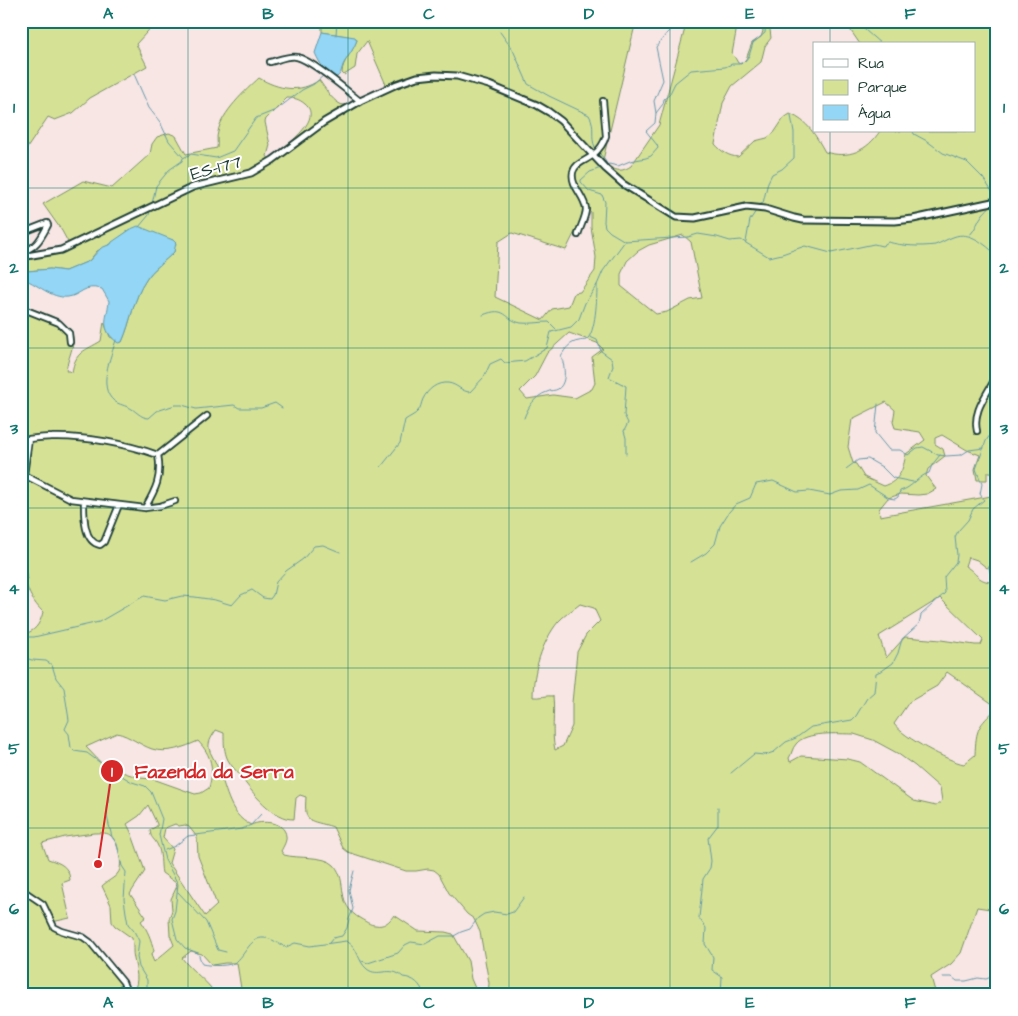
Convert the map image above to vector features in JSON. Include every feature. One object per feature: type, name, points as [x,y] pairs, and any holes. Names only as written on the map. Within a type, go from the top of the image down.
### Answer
[{"type":"main road","name":"ES-177","points":[[21,257],[61,250],[192,187],[251,173],[273,160],[324,122],[360,102],[416,77],[436,75],[468,78],[537,105],[561,121],[606,169],[623,184],[676,217],[687,218],[746,207],[765,209],[803,220],[895,221],[913,219],[997,201]]},
{"type":"street","points":[[270,62],[290,57],[299,58],[317,68],[360,102]]},
{"type":"street","points":[[578,235],[586,211],[573,180],[573,170],[577,165],[593,155],[606,136],[603,101]]},
{"type":"street","points":[[21,227],[29,230],[47,222],[48,225],[41,239],[33,248],[21,251]]},
{"type":"street","points":[[21,308],[59,323],[69,333],[70,342]]},
{"type":"street","points":[[977,431],[978,412],[984,396],[997,374]]},
{"type":"street","points":[[158,455],[206,416]]},
{"type":"street","points":[[21,440],[52,437],[77,438],[116,444],[158,455]]},
{"type":"street","points":[[21,482],[24,475],[29,439]]},
{"type":"street","points":[[145,508],[156,489],[160,469],[158,455]]},
{"type":"street","points":[[24,475],[71,499],[145,508],[175,501]]},
{"type":"street","points":[[84,501],[84,519],[90,539],[95,544],[100,545],[104,542],[119,505]]},
{"type":"street","points":[[21,889],[43,904],[54,927],[83,937],[90,942],[123,982],[128,995]]},
{"type":"green space","points":[[21,21],[157,21],[136,44],[147,66],[90,98],[73,113],[55,120],[48,117],[21,157]]},
{"type":"green space","points":[[322,21],[636,21],[603,160],[616,170],[623,170],[631,166],[659,125],[687,21],[738,21],[732,54],[738,63],[741,64],[746,59],[752,43],[761,37],[763,31],[760,21],[769,21],[771,38],[765,46],[761,62],[732,86],[723,103],[715,144],[725,153],[738,157],[755,141],[767,138],[774,133],[784,118],[790,114],[807,125],[825,152],[834,154],[857,152],[869,144],[879,132],[976,132],[976,42],[859,42],[851,31],[851,22],[997,21],[997,436],[995,440],[997,441],[997,485],[991,473],[987,473],[987,480],[977,480],[975,469],[980,455],[967,450],[942,435],[935,438],[935,444],[943,449],[945,456],[928,469],[926,476],[936,489],[927,494],[901,494],[888,498],[879,509],[880,516],[997,495],[997,562],[987,568],[977,560],[968,557],[965,566],[981,579],[997,583],[997,707],[947,672],[937,686],[909,702],[894,724],[907,736],[927,748],[964,764],[975,755],[979,728],[997,708],[997,910],[977,907],[961,953],[951,964],[931,977],[936,995],[488,995],[489,983],[480,932],[474,919],[467,914],[449,893],[439,874],[434,870],[428,869],[406,871],[348,852],[343,848],[333,827],[310,820],[307,817],[306,797],[300,795],[296,798],[294,819],[278,815],[257,797],[231,764],[225,751],[224,733],[216,730],[210,741],[210,750],[229,799],[237,814],[251,825],[266,822],[282,827],[286,836],[281,851],[284,855],[317,858],[334,865],[341,878],[348,907],[353,913],[368,923],[384,925],[394,915],[418,931],[453,934],[468,961],[471,979],[478,995],[242,995],[237,963],[212,965],[202,954],[191,951],[182,958],[216,995],[21,995],[21,634],[30,632],[36,627],[43,612],[34,601],[25,581],[27,579],[21,547],[21,304],[55,318],[69,328],[73,335],[73,344],[66,371],[72,373],[78,356],[101,341],[104,322],[110,337],[122,342],[135,303],[146,280],[174,252],[173,240],[131,229],[111,244],[97,251],[89,261],[65,271],[50,269],[27,271],[21,277],[21,255],[59,248],[69,244],[43,204],[83,181],[112,188],[150,154],[152,144],[157,137],[169,133],[176,136],[186,154],[217,148],[217,134],[224,117],[235,102],[259,78],[274,85],[289,88],[304,87],[319,80],[334,99],[344,105],[356,102],[387,87],[367,41],[357,54],[355,68],[344,75],[342,73],[344,64],[357,40],[322,32]],"holes":[[[287,98],[301,101],[310,111],[310,118],[306,126],[269,159],[267,156],[270,145],[266,119]],[[586,209],[591,212],[591,227],[596,257],[595,271],[580,292],[574,293],[569,306],[552,309],[543,320],[495,297],[498,242],[512,233],[566,250]],[[683,235],[691,242],[702,298],[690,300],[667,312],[656,314],[621,286],[621,274],[627,261],[638,251],[649,245]],[[569,333],[597,343],[603,349],[592,357],[595,383],[592,389],[575,398],[553,395],[527,399],[520,391],[535,376],[547,353]],[[886,402],[895,410],[893,422],[895,428],[920,432],[925,440],[906,454],[900,474],[894,481],[884,486],[864,477],[856,464],[853,463],[848,447],[852,419]],[[940,598],[983,640],[981,645],[975,645],[905,637],[886,658],[879,636]],[[580,604],[594,608],[600,621],[586,635],[577,652],[572,703],[572,726],[563,746],[555,750],[553,737],[553,696],[533,697],[533,687],[537,667],[547,638],[558,622]],[[117,733],[148,747],[164,751],[198,741],[209,757],[211,774],[209,788],[195,794],[153,779],[140,778],[104,766],[86,747]],[[854,734],[873,740],[897,753],[915,766],[940,788],[942,801],[936,806],[914,801],[860,762],[848,759],[801,756],[790,762],[789,758],[796,744],[807,737]],[[148,805],[157,824],[157,826],[150,830],[160,851],[162,873],[176,883],[177,886],[171,899],[172,910],[169,919],[170,935],[174,945],[154,962],[151,955],[154,951],[152,943],[141,921],[146,917],[130,894],[145,871],[127,824],[139,816]],[[175,824],[179,826],[185,825],[197,837],[198,856],[217,905],[205,916],[169,863],[173,849],[163,838],[165,828]],[[94,833],[107,833],[113,838],[119,853],[120,870],[102,886],[111,905],[112,922],[132,938],[137,976],[133,992],[127,992],[111,968],[86,941],[55,929],[52,922],[70,918],[62,883],[70,880],[66,868],[48,859],[42,843],[65,837]]]},
{"type":"water","points":[[322,32],[355,37],[357,40],[337,77],[333,76],[321,65],[315,53]]},
{"type":"water","points":[[138,226],[173,240],[176,243],[174,252],[152,273],[142,287],[122,342],[118,343],[112,338],[106,328],[109,301],[102,289],[91,288],[73,296],[62,297],[56,296],[21,278],[23,273],[27,271],[50,269],[65,271],[89,261],[101,248],[111,244]]},
{"type":"waterway","points":[[336,35],[337,21]]},
{"type":"waterway","points":[[605,166],[609,164],[618,166],[630,161],[646,158],[651,156],[658,148],[646,131],[655,123],[654,101],[663,80],[656,47],[680,21]]},
{"type":"waterway","points":[[656,113],[675,83],[691,70],[725,67],[745,61],[749,56],[753,43],[765,33],[766,21]]},
{"type":"waterway","points":[[865,21],[865,30],[879,42]]},
{"type":"waterway","points":[[500,32],[513,50],[528,84],[589,115],[596,149],[607,164]]},
{"type":"waterway","points":[[134,74],[149,108],[160,122],[169,141],[183,157]]},
{"type":"waterway","points":[[152,204],[156,186],[169,170],[182,161],[183,158],[191,154],[216,158],[233,151],[256,118],[276,110],[324,75]]},
{"type":"waterway","points":[[759,205],[763,203],[772,174],[782,169],[794,158],[794,132],[791,116]]},
{"type":"waterway","points":[[913,132],[943,153],[967,162],[983,178],[995,196],[993,201]]},
{"type":"waterway","points":[[601,168],[590,172],[581,182],[589,191],[602,195],[605,202],[605,227],[625,241],[688,237],[698,234],[730,241],[741,240],[769,257],[805,246],[831,253],[874,244],[882,246],[888,242],[911,246],[935,245],[953,237],[965,235],[977,240],[997,255]]},
{"type":"waterway","points":[[970,235],[981,216],[991,204]]},
{"type":"waterway","points":[[139,227],[149,215],[150,210]]},
{"type":"waterway","points":[[746,242],[750,220],[756,211]]},
{"type":"waterway","points":[[381,467],[400,443],[405,420],[418,411],[425,395],[430,389],[440,384],[448,383],[470,392],[484,377],[490,364],[501,359],[505,363],[525,361],[547,348],[551,332],[571,327],[579,319],[585,303],[597,285],[603,271],[625,241]]},
{"type":"waterway","points":[[524,418],[536,399],[543,394],[557,390],[561,386],[564,378],[561,356],[566,348],[570,344],[585,340],[589,336],[595,314],[597,285]]},
{"type":"waterway","points":[[483,315],[491,312],[501,312],[521,323],[549,322],[556,329]]},
{"type":"waterway","points":[[590,337],[597,340],[601,351],[612,359],[613,366],[609,377],[626,386],[624,415],[628,423],[624,431],[626,454]]},
{"type":"waterway","points":[[116,340],[107,372],[106,388],[114,401],[131,408],[143,417],[149,418],[157,411],[175,405],[196,409],[234,405],[239,408],[261,408],[275,403],[282,408]]},
{"type":"waterway","points":[[878,404],[875,433],[889,450],[900,450],[908,455],[917,448],[923,447],[938,455],[946,456],[961,455],[969,450],[984,448]]},
{"type":"waterway","points":[[731,773],[754,754],[765,755],[774,752],[786,742],[796,738],[811,727],[852,720],[856,716],[867,698],[874,692],[876,673],[893,663],[902,639],[919,624],[921,615],[945,593],[944,577],[956,562],[955,537],[968,520],[973,509],[984,500],[980,494],[982,484],[976,469],[986,441],[997,425]]},
{"type":"waterway","points":[[691,562],[706,553],[715,544],[720,526],[729,512],[736,504],[750,498],[756,484],[773,481],[797,492],[809,491],[830,495],[841,491],[858,490],[869,485],[889,498],[895,499],[900,491],[929,473],[932,465],[940,455]]},
{"type":"waterway","points":[[846,469],[858,460],[868,459],[882,467],[893,478],[913,482]]},
{"type":"waterway","points":[[997,500],[993,509],[992,520],[997,540]]},
{"type":"waterway","points":[[997,543],[994,559],[989,568],[997,595]]},
{"type":"waterway","points":[[21,637],[34,637],[99,622],[144,596],[165,600],[182,596],[195,597],[232,605],[241,595],[252,590],[263,598],[270,599],[276,582],[286,571],[303,559],[314,546],[323,545],[340,552]]},
{"type":"waterway","points":[[21,657],[46,661],[52,665],[56,678],[64,688],[69,720],[65,729],[69,734],[71,748],[74,751],[87,753],[106,767],[110,775],[107,817],[112,837],[117,844],[122,866],[126,872],[124,899],[126,913],[128,924],[139,941],[137,957],[139,967],[147,980],[147,995]]},
{"type":"waterway","points":[[106,770],[145,786],[151,792],[162,819],[159,835],[165,860],[178,884],[175,911],[172,919],[177,939],[185,948],[198,953],[202,964],[220,966],[234,963],[259,938],[270,939],[286,947],[295,943],[310,946],[346,941],[356,950],[361,962],[367,969],[375,972],[393,972],[410,979],[419,985],[424,995]]},
{"type":"waterway","points":[[718,807],[718,825],[708,838],[711,861],[710,868],[703,879],[699,918],[706,928],[705,944],[713,957],[712,970],[722,977],[721,995]]},
{"type":"waterway","points":[[165,850],[175,846],[188,836],[242,829],[251,825],[261,814]]},
{"type":"waterway","points":[[329,943],[333,938],[342,936],[347,928],[353,909],[349,890],[354,871]]},
{"type":"waterway","points":[[178,892],[206,922],[218,950],[226,952]]},
{"type":"waterway","points":[[362,961],[368,963],[398,953],[405,945],[411,942],[425,944],[440,936],[454,936],[470,929],[478,918],[484,914],[494,912],[507,914],[513,912],[524,897]]},
{"type":"waterway","points":[[943,977],[952,977],[957,981],[966,981],[978,978],[986,979],[997,975]]},
{"type":"place","name":"Fazenda da Serra","points":[[98,864]]}]
